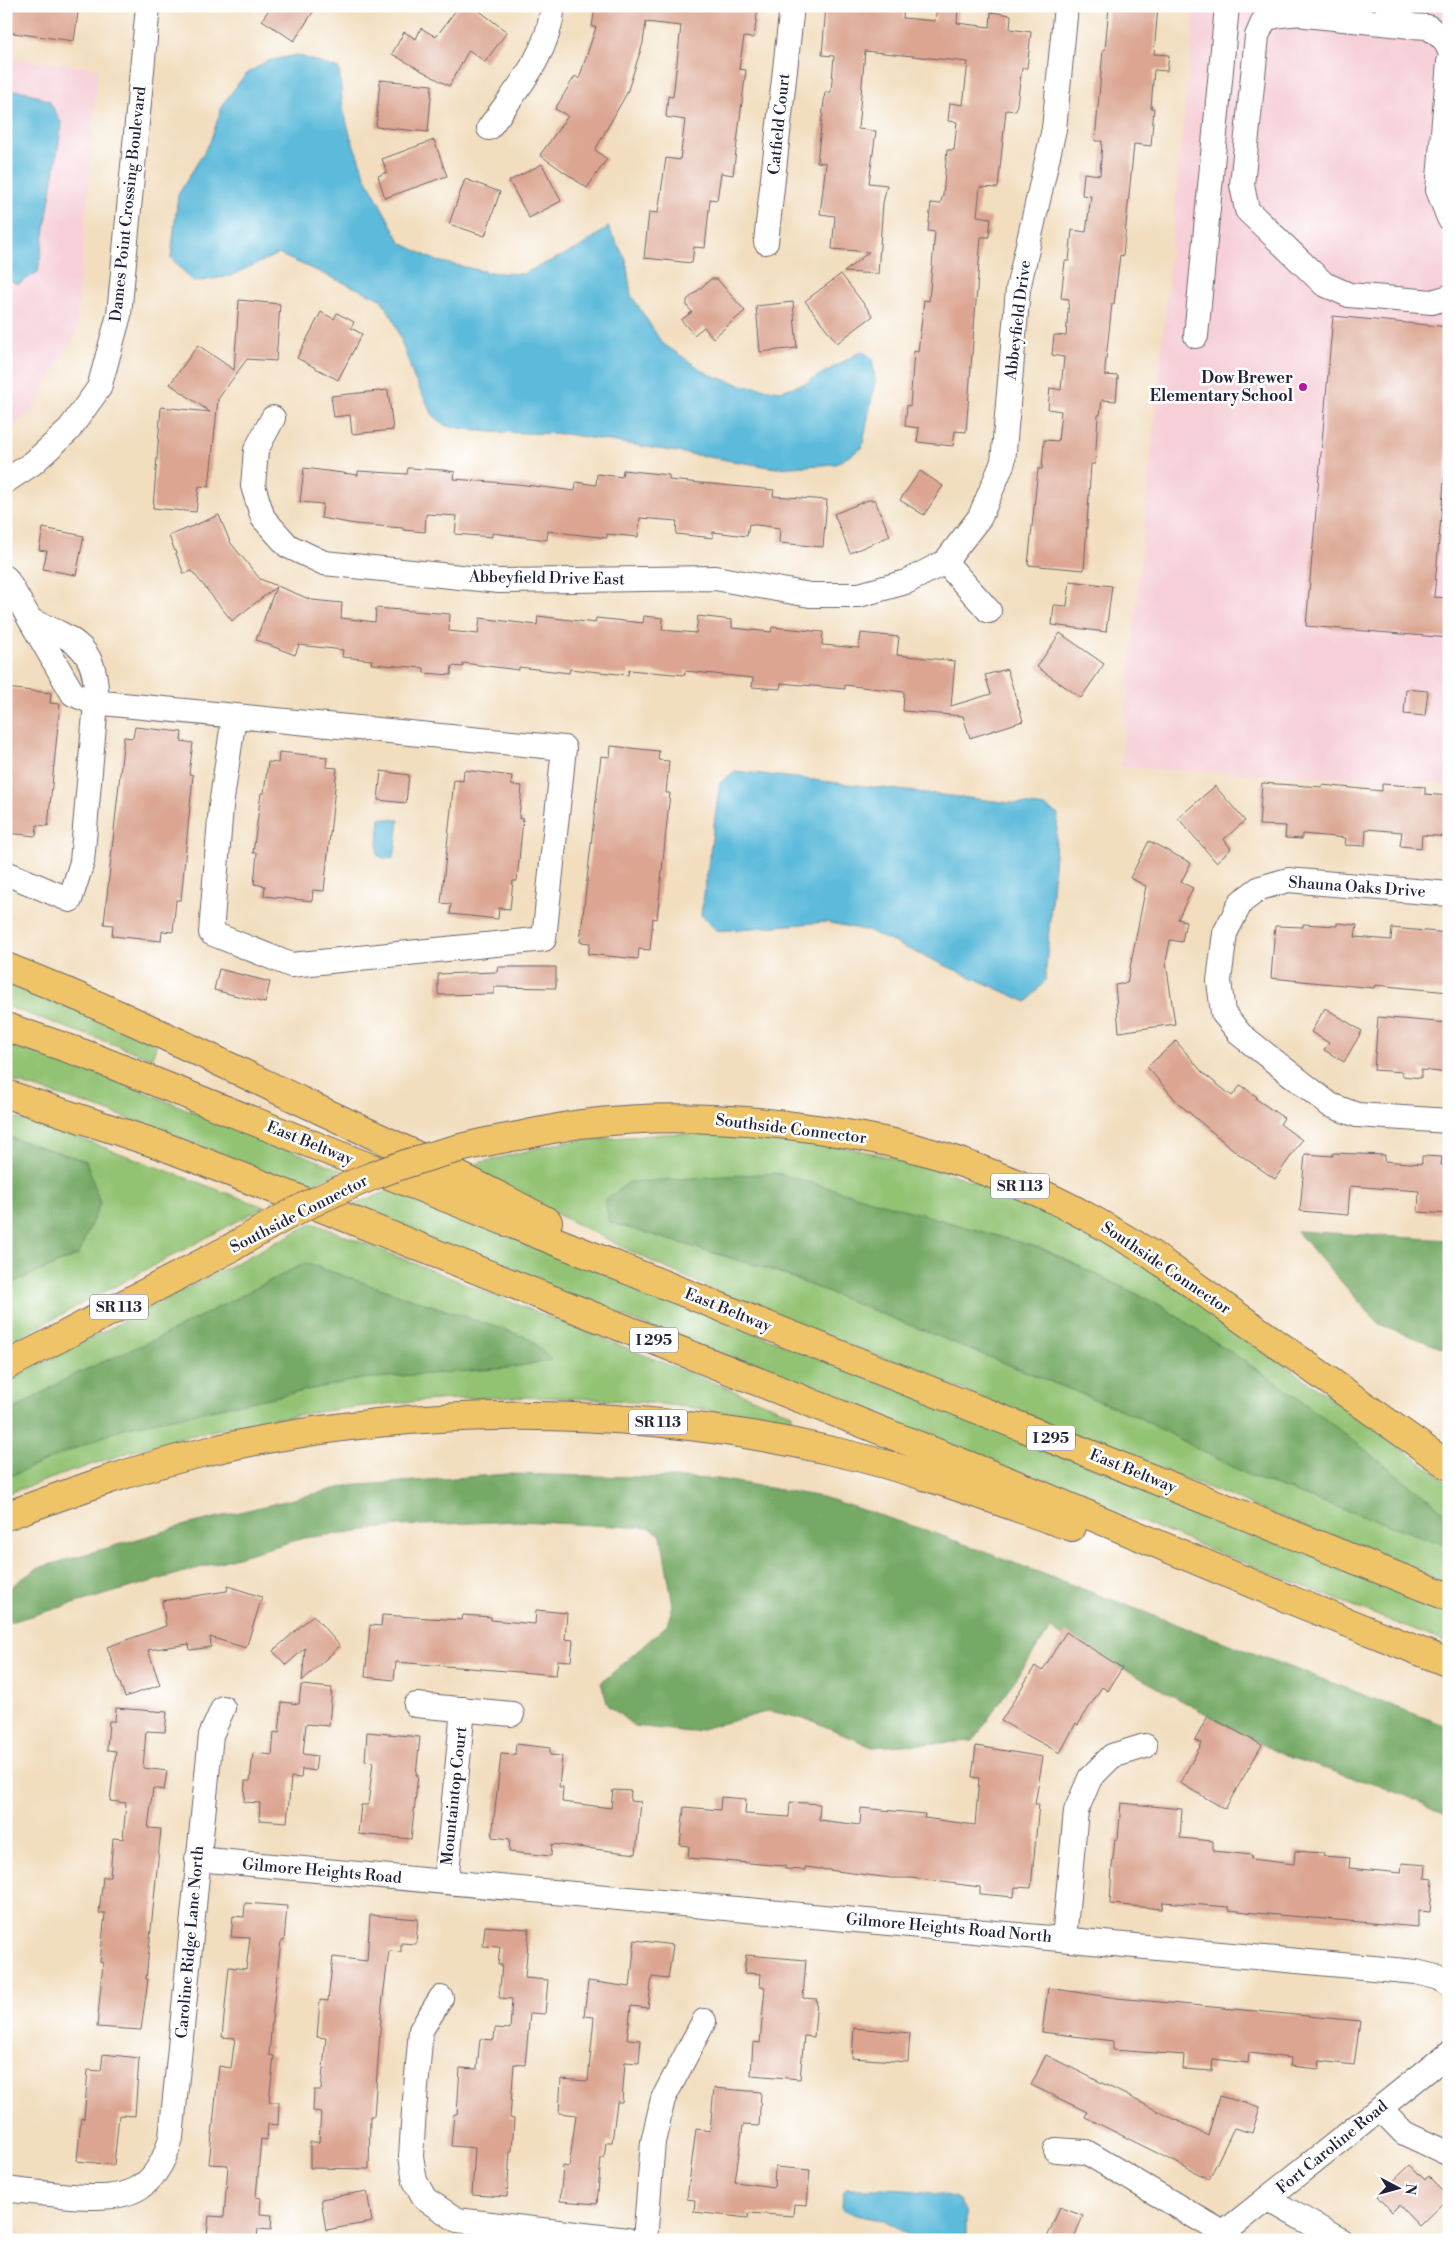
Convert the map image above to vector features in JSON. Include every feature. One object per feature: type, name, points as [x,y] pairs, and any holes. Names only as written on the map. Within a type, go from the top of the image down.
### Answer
[{"type":"highway","points":[[6,968],[64,990],[165,1036],[484,1187],[652,1280]]},
{"type":"highway","name":"East Beltway","points":[[6,1028],[90,1056],[1449,1597]]},
{"type":"highway","name":"I 295","points":[[6,1094],[163,1146],[294,1197],[1010,1482],[1296,1602],[1449,1663]]},
{"type":"highway","name":"Southside Connector","points":[[6,1366],[231,1248],[271,1224],[357,1181],[417,1158],[451,1149],[581,1124],[664,1118],[740,1120],[838,1132],[894,1143],[947,1158],[1034,1191],[1097,1222],[1149,1253],[1449,1466]]},
{"type":"highway","name":"SR 113","points":[[7,1516],[94,1484],[203,1452],[265,1439],[366,1425],[437,1418],[536,1415],[632,1419],[738,1433],[837,1452],[928,1476],[1296,1602]]},
{"type":"street","name":"Dames Point Crossing Boulevard","points":[[6,481],[33,463],[68,431],[99,388],[119,315],[148,6]]},
{"type":"street","points":[[489,128],[538,58],[552,21],[553,6]]},
{"type":"street","name":"Catfield Court","points":[[766,242],[792,6]]},
{"type":"street","name":"Abbeyfield Drive","points":[[945,562],[980,517],[1002,462],[1018,289],[1054,129],[1066,6]]},
{"type":"street","points":[[1196,336],[1228,6]]},
{"type":"street","points":[[1327,6],[1318,12],[1277,14],[1264,20],[1257,36],[1242,185],[1247,210],[1324,284],[1348,295],[1432,302],[1449,297]]},
{"type":"street","points":[[1387,6],[1390,12],[1411,26]]},
{"type":"street","points":[[1295,14],[1428,27],[1444,39],[1449,49]]},
{"type":"street","points":[[1449,62],[1438,190],[1449,218]]},
{"type":"street","name":"Abbeyfield Drive East","points":[[273,418],[256,450],[252,486],[264,518],[288,546],[324,563],[499,581],[715,578],[810,595],[859,595],[906,582],[945,562]]},
{"type":"street","points":[[945,562],[990,611]]},
{"type":"street","points":[[6,578],[73,694],[96,703],[234,716],[564,748],[544,939],[291,965],[211,933],[221,806],[234,716]]},
{"type":"street","points":[[6,873],[70,900],[82,862],[97,685],[93,668],[84,648],[63,634],[31,621]]},
{"type":"street","name":"Shauna Oaks Drive","points":[[1449,894],[1288,880],[1260,888],[1241,902],[1225,933],[1219,981],[1222,1013],[1241,1035],[1330,1105],[1356,1115],[1449,1121]]},
{"type":"street","points":[[416,1705],[512,1714]]},
{"type":"street","name":"Caroline Ridge Lane North","points":[[6,2189],[102,2198],[124,2196],[139,2188],[154,2175],[165,2159],[171,2138],[186,1999],[210,1735],[223,1708]]},
{"type":"street","name":"Mountaintop Court","points":[[446,1882],[463,1709]]},
{"type":"street","points":[[1064,1939],[1076,1811],[1090,1778],[1112,1756],[1144,1746]]},
{"type":"street","name":"Gilmore Heights Road","points":[[198,1859],[446,1882]]},
{"type":"street","name":"Gilmore Heights Road North","points":[[446,1882],[1416,1972],[1440,1978],[1449,1984]]},
{"type":"street","points":[[441,1998],[421,2030],[411,2156],[416,2181],[425,2199],[457,2220],[627,2240]]},
{"type":"street","points":[[645,2240],[653,2142],[663,2099],[704,2021]]},
{"type":"street","name":"Fort Caroline Road","points":[[1219,2236],[1268,2199],[1449,2053]]},
{"type":"street","points":[[1380,2108],[1404,2133],[1449,2154]]},
{"type":"street","points":[[1056,2150],[1086,2152],[1219,2236]]},
{"type":"street","points":[[1268,2199],[1340,2240]]},
{"type":"shaded area","name":"Dow Brewer Elementary School","points":[[1195,6],[1449,6],[1449,784],[1120,767]]},
{"type":"shaded area","points":[[6,58],[98,68],[76,333],[31,413],[6,431]]},
{"type":"green space","points":[[6,974],[158,1040],[152,1058],[6,1006]]},
{"type":"green space","points":[[6,1041],[88,1070],[341,1170],[304,1188],[166,1132],[90,1105],[6,1079]]},
{"type":"green space","points":[[6,1115],[68,1134],[264,1207],[6,1344],[6,1285],[78,1255],[86,1161],[6,1136]]},
{"type":"green space","points":[[709,1133],[803,1141],[894,1158],[939,1170],[983,1185],[1026,1202],[1091,1233],[1154,1272],[1449,1483],[1449,1515],[1290,1392],[1160,1305],[1043,1249],[609,1222],[775,1271],[1134,1415],[1254,1478],[1449,1546],[1449,1584],[742,1302],[663,1267],[462,1167],[563,1142],[663,1134]]},
{"type":"green space","points":[[6,1136],[86,1161],[100,1203],[78,1255],[6,1285]]},
{"type":"green space","points":[[777,1173],[1043,1249],[1160,1305],[1290,1392],[1449,1515],[1449,1546],[1254,1478],[1134,1415],[775,1271],[609,1222],[605,1201],[629,1182]]},
{"type":"green space","points":[[393,1189],[1449,1609],[1449,1644],[347,1207]]},
{"type":"green space","points":[[313,1223],[792,1414],[789,1424],[715,1411],[640,1402],[564,1398],[489,1398],[413,1402],[337,1409],[189,1436],[120,1455],[6,1494],[6,1382]]},
{"type":"green space","points":[[1296,1231],[1449,1240],[1449,1351],[1379,1324]]},
{"type":"green space","points":[[305,1263],[529,1338],[552,1360],[509,1368],[361,1379],[123,1428],[6,1478],[6,1414],[71,1376],[160,1337]]},
{"type":"green space","points":[[508,1474],[718,1479],[822,1497],[932,1532],[1449,1727],[1449,1816],[1398,1792],[1282,1755],[1050,1629],[973,1741],[872,1747],[813,1721],[770,1711],[690,1732],[634,1726],[608,1705],[601,1683],[667,1625],[673,1605],[661,1535],[650,1528],[518,1521],[398,1526],[304,1538],[6,1623],[6,1590],[38,1568],[186,1525],[347,1486]]},
{"type":"water","points":[[297,55],[339,69],[343,109],[351,138],[366,178],[401,243],[437,261],[488,272],[522,274],[579,248],[608,227],[626,260],[631,295],[662,343],[708,374],[741,385],[781,391],[806,383],[862,351],[872,358],[875,382],[862,448],[836,464],[776,468],[566,434],[489,432],[446,426],[433,415],[414,378],[394,320],[381,299],[278,254],[230,276],[194,282],[171,258],[178,195],[210,142],[223,104],[245,75],[267,61]]},
{"type":"water","points":[[6,90],[24,91],[49,101],[62,124],[38,272],[18,284],[6,279]]},
{"type":"water","points":[[735,771],[1046,807],[1058,815],[1045,981],[1027,1002],[868,931],[826,922],[717,931],[701,915],[720,783]]},
{"type":"water","points":[[380,818],[399,820],[393,858],[386,859],[377,855]]},
{"type":"water","points":[[846,2189],[918,2191],[959,2200],[966,2213],[966,2240],[916,2240],[884,2221],[852,2214],[842,2209],[843,2192]]},
{"type":"building","points":[[6,6],[79,6],[74,41],[6,32]]},
{"type":"building","points":[[271,6],[317,6],[294,41],[262,20]]},
{"type":"building","points":[[459,6],[473,6],[507,32],[485,62],[469,50],[449,86],[392,54],[404,32],[416,39],[421,28],[436,37]]},
{"type":"building","points":[[595,6],[758,6],[754,38],[744,37],[739,69],[746,70],[733,175],[721,173],[717,200],[710,199],[705,248],[694,247],[692,263],[644,258],[649,212],[658,213],[666,158],[680,160],[685,120],[666,117],[668,96],[673,97],[681,26],[646,22],[643,43],[627,93],[595,150],[607,159],[587,188],[540,155],[568,116],[555,109],[575,76],[579,79],[596,27],[592,27]]},
{"type":"building","points":[[826,6],[904,6],[903,18],[935,21],[937,6],[958,8],[957,23],[990,27],[991,12],[1011,15],[1010,29],[1031,32],[1027,68],[1022,68],[1016,111],[1006,110],[998,188],[980,187],[977,216],[991,218],[989,237],[981,237],[966,432],[955,431],[953,446],[917,442],[919,428],[905,426],[907,405],[910,406],[914,351],[918,352],[924,300],[929,301],[935,232],[928,231],[931,203],[940,204],[943,195],[947,150],[954,150],[957,122],[948,121],[950,103],[963,105],[968,62],[865,51],[858,129],[876,131],[869,183],[887,185],[883,203],[878,274],[844,272],[869,252],[832,249],[835,216],[820,214],[826,163],[817,162],[825,92],[831,92],[834,56],[822,55]]},
{"type":"building","points":[[1109,6],[1158,6],[1154,54],[1169,55],[1167,71],[1154,70],[1151,146],[1134,144],[1123,256],[1120,255],[1114,304],[1112,304],[1105,368],[1105,375],[1118,376],[1116,401],[1102,400],[1100,415],[1098,415],[1095,464],[1091,464],[1084,570],[1028,565],[1038,469],[1042,469],[1044,440],[1058,441],[1061,411],[1048,409],[1050,388],[1061,390],[1064,357],[1052,355],[1054,335],[1066,336],[1069,299],[1061,298],[1065,261],[1069,261],[1072,230],[1086,232],[1091,196],[1082,195],[1084,173],[1100,175],[1102,141],[1095,141]]},
{"type":"building","points":[[380,80],[432,85],[428,132],[376,127]]},
{"type":"building","points":[[434,140],[447,176],[385,198],[378,176],[387,172],[382,159]]},
{"type":"building","points":[[542,164],[561,201],[529,218],[509,181]]},
{"type":"building","points":[[465,179],[500,192],[485,236],[449,224]]},
{"type":"building","points":[[841,274],[873,316],[837,343],[805,301]]},
{"type":"building","points":[[711,279],[717,279],[745,311],[713,338],[704,327],[694,335],[681,320],[692,312],[687,306],[687,300]]},
{"type":"building","points":[[239,300],[280,304],[276,361],[247,359],[218,399],[209,487],[199,486],[196,512],[153,508],[161,407],[210,412],[170,384],[198,345],[234,370]]},
{"type":"building","points":[[793,302],[797,348],[760,352],[756,306]]},
{"type":"building","points":[[321,312],[334,319],[337,313],[354,322],[351,328],[362,334],[338,380],[297,358]]},
{"type":"building","points":[[1333,316],[1449,327],[1449,425],[1434,597],[1449,598],[1449,638],[1306,626]]},
{"type":"building","points":[[388,390],[393,430],[352,434],[350,415],[334,417],[331,396]]},
{"type":"building","points":[[304,468],[358,475],[358,471],[407,474],[408,468],[443,470],[455,472],[454,479],[575,491],[576,482],[596,485],[597,474],[622,477],[623,470],[669,475],[669,480],[774,490],[773,496],[827,500],[823,547],[779,543],[780,528],[749,524],[747,536],[713,532],[713,538],[676,534],[677,521],[640,518],[638,537],[607,534],[607,538],[548,531],[547,540],[492,533],[492,537],[455,534],[457,516],[426,514],[425,532],[355,524],[321,518],[323,504],[300,502]]},
{"type":"building","points":[[920,471],[943,486],[924,515],[900,500]]},
{"type":"building","points":[[868,500],[875,500],[890,536],[850,553],[834,514]]},
{"type":"building","points":[[219,515],[230,542],[260,579],[312,600],[342,603],[341,618],[375,622],[376,608],[450,614],[449,631],[478,634],[480,618],[537,625],[538,616],[595,623],[596,618],[643,623],[644,616],[663,618],[662,630],[696,633],[698,616],[732,620],[732,628],[771,632],[772,627],[823,632],[822,645],[859,648],[861,633],[899,637],[897,655],[955,661],[951,706],[991,694],[985,675],[1007,669],[1023,721],[970,738],[963,716],[903,711],[904,692],[845,685],[845,689],[781,683],[780,689],[752,687],[753,678],[685,671],[685,675],[629,670],[628,675],[570,669],[569,673],[519,667],[519,670],[463,663],[463,667],[452,666],[451,675],[424,673],[424,668],[371,664],[372,660],[342,657],[343,650],[299,645],[295,655],[256,640],[276,587],[232,621],[192,571],[184,574],[169,536]]},
{"type":"building","points":[[43,528],[84,536],[76,575],[43,569],[47,551],[39,550]]},
{"type":"building","points":[[1070,581],[1112,586],[1106,632],[1052,625],[1054,605],[1067,606]]},
{"type":"building","points":[[1060,633],[1104,664],[1081,698],[1037,667]]},
{"type":"building","points":[[6,688],[51,693],[50,703],[60,704],[48,826],[37,825],[36,836],[6,833]]},
{"type":"building","points":[[1406,689],[1428,691],[1425,716],[1404,714]]},
{"type":"building","points":[[135,727],[182,732],[181,741],[193,743],[189,774],[193,775],[181,900],[176,900],[173,932],[162,931],[161,941],[112,936],[113,925],[104,924],[124,737],[133,738]]},
{"type":"building","points":[[611,746],[659,751],[658,760],[669,761],[666,793],[670,793],[657,919],[653,918],[650,950],[639,949],[638,959],[588,954],[590,943],[580,942],[601,756],[610,757]]},
{"type":"building","points":[[279,752],[327,757],[326,767],[337,768],[324,891],[313,890],[312,901],[264,896],[265,886],[254,884],[257,853],[253,853],[261,793],[264,793],[268,762],[278,763]]},
{"type":"building","points":[[464,770],[512,776],[511,785],[522,786],[519,818],[523,819],[517,881],[513,881],[510,909],[499,908],[498,919],[450,914],[451,904],[441,903],[454,780],[463,781]]},
{"type":"building","points":[[381,771],[409,775],[406,803],[378,800]]},
{"type":"building","points":[[1262,783],[1322,787],[1322,785],[1382,791],[1382,784],[1425,787],[1425,794],[1449,796],[1449,837],[1422,835],[1421,848],[1400,846],[1402,832],[1366,829],[1365,846],[1345,845],[1346,838],[1302,834],[1302,839],[1285,838],[1286,826],[1259,825]]},
{"type":"building","points":[[1215,786],[1245,821],[1224,839],[1231,849],[1216,862],[1178,818]]},
{"type":"building","points":[[1149,841],[1191,863],[1181,882],[1193,888],[1178,919],[1186,921],[1182,942],[1170,940],[1166,962],[1175,1024],[1119,1032],[1115,985],[1127,983],[1146,886],[1130,878]]},
{"type":"building","points":[[1337,923],[1357,925],[1355,937],[1391,940],[1392,928],[1449,933],[1449,992],[1375,985],[1374,988],[1271,978],[1275,926],[1303,927],[1303,924],[1337,926]]},
{"type":"building","points":[[498,967],[556,967],[556,988],[494,987],[494,994],[438,995],[438,974],[497,972]]},
{"type":"building","points":[[219,969],[270,982],[265,1003],[214,990]]},
{"type":"building","points":[[1325,1008],[1362,1031],[1344,1062],[1324,1050],[1329,1043],[1311,1032]]},
{"type":"building","points":[[1378,1017],[1449,1023],[1449,1073],[1421,1070],[1421,1078],[1402,1076],[1402,1072],[1374,1070]]},
{"type":"building","points":[[1176,1041],[1203,1073],[1232,1096],[1241,1085],[1257,1097],[1256,1099],[1284,1118],[1280,1124],[1302,1140],[1275,1179],[1236,1152],[1179,1104],[1147,1067]]},
{"type":"building","points":[[1333,1153],[1385,1155],[1384,1161],[1422,1164],[1422,1156],[1442,1157],[1441,1165],[1449,1166],[1449,1214],[1418,1212],[1419,1191],[1350,1186],[1348,1215],[1300,1211],[1305,1154],[1333,1156]]},
{"type":"building","points":[[228,1586],[262,1597],[246,1648],[210,1637],[211,1647],[190,1650],[189,1644],[148,1650],[160,1685],[125,1697],[107,1647],[166,1626],[162,1601],[227,1591]]},
{"type":"building","points":[[536,1610],[567,1613],[565,1639],[573,1640],[571,1661],[558,1660],[556,1675],[396,1662],[394,1680],[365,1677],[370,1625],[381,1626],[382,1615],[462,1620],[463,1615],[535,1624]]},
{"type":"building","points":[[313,1615],[340,1646],[302,1681],[305,1648],[286,1665],[273,1651]]},
{"type":"building","points":[[1066,1632],[1122,1668],[1108,1691],[1102,1687],[1078,1725],[1076,1723],[1060,1753],[1001,1721],[1035,1666],[1042,1671]]},
{"type":"building","points":[[301,1685],[332,1688],[329,1726],[306,1724],[303,1754],[317,1756],[315,1771],[302,1769],[301,1778],[291,1777],[287,1822],[259,1820],[260,1803],[244,1802],[245,1781],[250,1781],[253,1753],[272,1755],[274,1732],[279,1733],[282,1702],[299,1704]]},
{"type":"building","points":[[116,1708],[167,1712],[165,1732],[146,1731],[143,1768],[167,1771],[164,1790],[153,1788],[148,1828],[161,1829],[146,1979],[148,1979],[141,2030],[97,2027],[103,1963],[100,1962],[105,1913],[99,1913],[103,1877],[110,1877],[113,1838],[123,1839],[126,1803],[110,1801],[116,1751],[107,1750],[109,1721],[115,1721]]},
{"type":"building","points":[[1208,1716],[1262,1745],[1225,1809],[1180,1783],[1202,1743],[1195,1740]]},
{"type":"building","points":[[367,1732],[420,1737],[411,1839],[358,1834],[361,1805],[368,1805],[373,1762],[365,1761]]},
{"type":"building","points":[[516,1744],[550,1748],[550,1755],[562,1756],[559,1787],[563,1787],[562,1802],[611,1808],[613,1790],[631,1791],[630,1801],[641,1802],[636,1854],[552,1844],[551,1856],[509,1852],[510,1839],[492,1837],[501,1754],[515,1755]]},
{"type":"building","points":[[976,1746],[1043,1757],[1035,1804],[1039,1804],[1031,1888],[1015,1887],[1014,1897],[980,1894],[980,1887],[911,1878],[891,1878],[805,1867],[805,1870],[785,1869],[785,1866],[688,1858],[689,1846],[680,1845],[684,1807],[720,1810],[721,1797],[746,1799],[745,1814],[789,1817],[790,1802],[820,1804],[819,1820],[860,1825],[861,1808],[925,1814],[924,1818],[975,1825],[979,1778],[972,1777]]},
{"type":"building","points":[[1121,1803],[1182,1809],[1180,1838],[1213,1841],[1213,1851],[1252,1855],[1251,1859],[1294,1864],[1295,1851],[1324,1853],[1323,1856],[1350,1858],[1349,1868],[1401,1873],[1402,1863],[1426,1865],[1425,1878],[1433,1879],[1430,1912],[1418,1911],[1418,1927],[1255,1913],[1229,1910],[1229,1907],[1163,1902],[1162,1909],[1110,1904],[1115,1839],[1118,1839]]},
{"type":"building","points":[[245,1903],[287,1906],[284,1941],[281,1941],[269,2055],[274,2056],[269,2102],[279,2102],[278,2125],[268,2124],[267,2140],[261,2139],[256,2197],[261,2198],[260,2214],[272,2215],[271,2230],[258,2229],[257,2240],[207,2235],[209,2216],[224,2217],[228,2165],[209,2164],[219,2066],[231,2068],[235,2038],[222,2037],[229,1967],[246,1969],[250,1938],[231,1937],[233,1916],[244,1917]]},
{"type":"building","points":[[370,1915],[418,1919],[416,1944],[401,1943],[401,1952],[389,1951],[382,2005],[374,2116],[370,2116],[369,2169],[310,2168],[310,2142],[319,2142],[321,2112],[313,2111],[314,2090],[321,2090],[326,2038],[317,2037],[320,2000],[328,2001],[333,1957],[367,1961]]},
{"type":"building","points":[[485,1926],[529,1929],[525,1978],[548,1980],[545,2014],[530,2013],[525,2065],[514,2064],[510,2118],[514,2119],[507,2197],[472,2195],[475,2148],[451,2146],[454,2114],[457,2114],[460,2068],[477,2069],[480,2039],[494,2040],[495,2028],[510,2029],[512,1999],[499,1998],[502,1965],[498,1965],[500,1947],[483,1946]]},
{"type":"building","points":[[635,1940],[673,1945],[668,1979],[652,1977],[648,2008],[631,2006],[627,2039],[641,2040],[639,2063],[625,2062],[622,2102],[617,2102],[612,2142],[606,2142],[604,2158],[601,2158],[597,2204],[560,2201],[563,2166],[569,2167],[576,2115],[559,2113],[561,2079],[588,2081],[594,2017],[584,2016],[588,1981],[630,1987]]},
{"type":"building","points":[[746,1955],[806,1960],[803,1998],[817,1999],[814,2037],[804,2036],[800,2079],[751,2075],[753,2042],[760,2043],[765,1987],[760,1987],[761,1974],[744,1973]]},
{"type":"building","points":[[1048,1988],[1117,1998],[1360,2021],[1354,2065],[1320,2061],[1319,2069],[1290,2066],[1291,2058],[1249,2053],[1248,2063],[1213,2059],[1212,2071],[1183,2069],[1184,2055],[1113,2050],[1113,2041],[1042,2032]]},
{"type":"building","points":[[854,2028],[910,2033],[908,2062],[852,2058]]},
{"type":"building","points":[[103,2054],[139,2058],[135,2116],[119,2115],[114,2165],[77,2161],[81,2118],[84,2119],[88,2070],[101,2071]]},
{"type":"building","points":[[1046,2055],[1208,2136],[1219,2096],[1260,2107],[1252,2133],[1234,2128],[1209,2179],[1085,2117],[1087,2112],[1031,2085]]},
{"type":"building","points":[[714,2088],[761,2092],[759,2126],[743,2125],[735,2182],[774,2187],[775,2167],[810,2170],[807,2205],[794,2204],[793,2216],[749,2213],[748,2218],[694,2212],[695,2200],[687,2199],[696,2129],[710,2131]]},
{"type":"building","points":[[1410,2165],[1425,2180],[1428,2176],[1449,2197],[1419,2226],[1399,2205],[1392,2212],[1378,2196]]},
{"type":"building","points":[[367,2191],[372,2222],[326,2230],[321,2199]]},
{"type":"building","points":[[1060,2207],[1083,2216],[1073,2240],[1046,2240]]},
{"type":"place","name":"Dow Brewer Elementary School","points":[[1303,387]]}]
